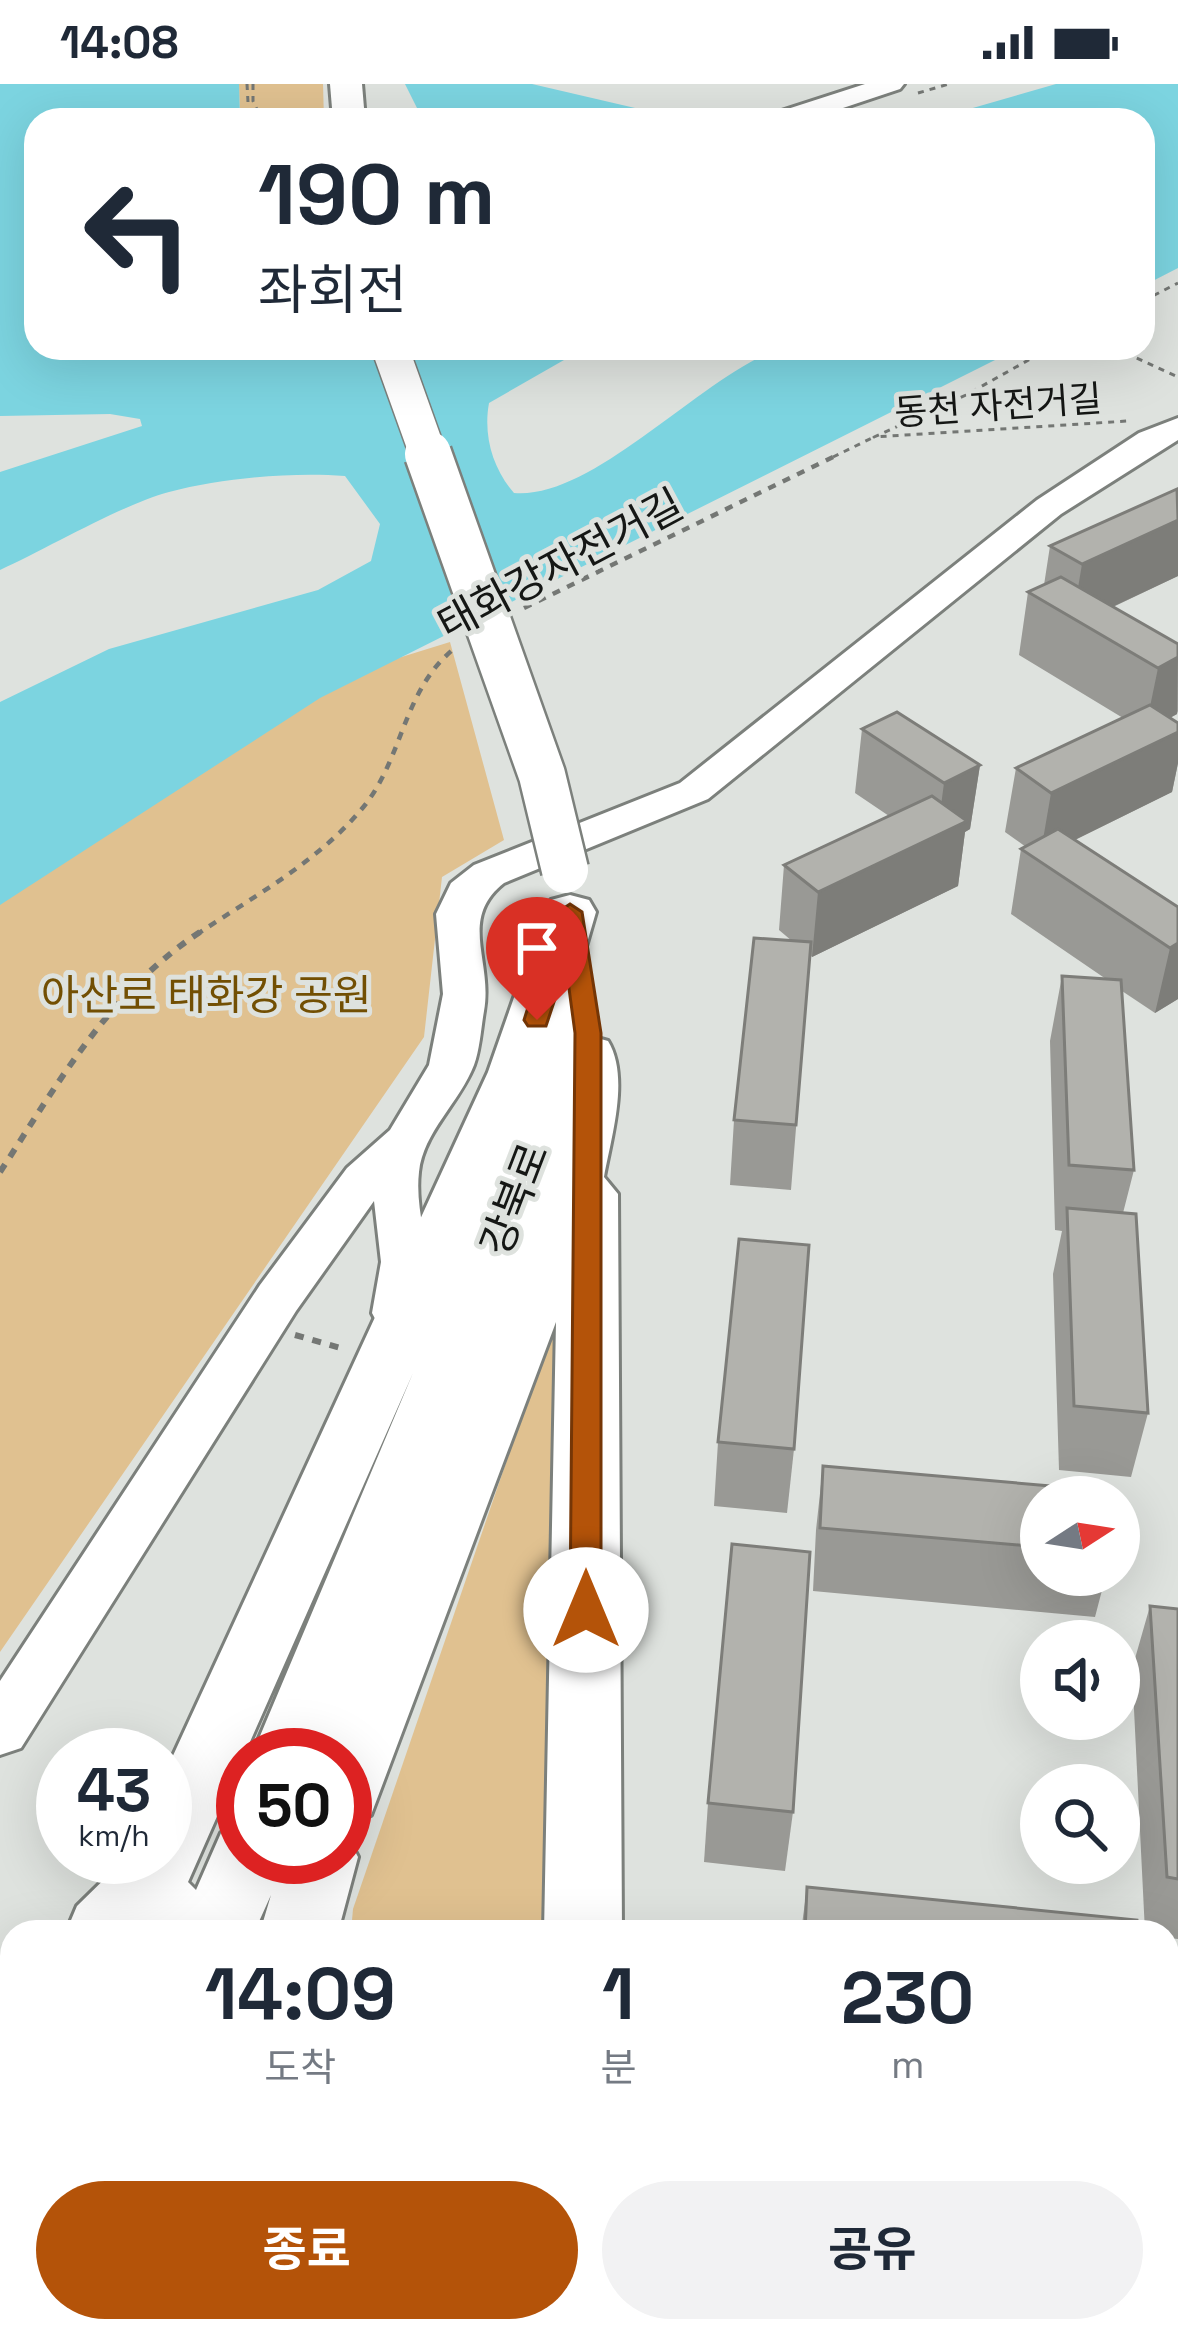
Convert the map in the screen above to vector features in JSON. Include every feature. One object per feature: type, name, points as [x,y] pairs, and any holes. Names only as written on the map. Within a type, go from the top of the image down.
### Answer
[{"type":"main road","name":"강북로","points":[[300,1728],[533,1155],[550,1102],[565,1019],[568,891],[542,775],[394,360]]},
{"type":"main road","points":[[568,891],[588,1033],[583,1920]]},
{"type":"main road","points":[[216,1897],[386,1357],[537,1020],[568,891]]},
{"type":"main road","points":[[370,1728],[555,1247],[569,1205],[587,1114]]},
{"type":"street","points":[[818,108],[891,84]]},
{"type":"street","points":[[386,1357],[405,1262],[395,1172],[406,1141],[452,1065],[460,1035],[465,994],[458,914],[466,892],[489,874],[694,791],[1049,507],[1150,440],[1178,428]]},
{"type":"street","points":[[406,1141],[410,1156],[431,1169],[460,1163],[485,1143]]},
{"type":"street","points":[[0,1730],[278,1298],[364,1180],[406,1141]]},
{"type":"path","name":"동천 자전거길","points":[[874,437],[1029,360]]},
{"type":"path","points":[[1141,360],[1178,377]]},
{"type":"path","name":"동천 자전거길","points":[[874,437],[1131,421]]},
{"type":"path","name":"태화강자전거길","points":[[524,608],[874,437]]},
{"type":"path","name":"태화강자전거길","points":[[0,1172],[94,1027],[134,983],[290,875],[368,802],[424,679],[448,651],[467,640]]},
{"type":"green space","points":[[239,84],[323,84],[324,108],[240,108]]},
{"type":"green space","name":"아산로 태화강 공원","points":[[450,642],[504,840],[442,877],[424,1037],[0,1652],[0,885],[311,685]]},
{"type":"green space","points":[[570,1338],[553,1920],[352,1920],[362,1884],[372,1884],[372,1854],[548,1340]]},
{"type":"water","points":[[0,84],[239,84],[240,108],[24,108],[24,360],[564,360],[489,403],[491,451],[514,493],[545,490],[578,477],[754,360],[995,360],[320,698],[0,905],[0,702],[109,649],[318,590],[371,561],[380,524],[345,476],[234,480],[150,498],[0,570],[0,472],[142,426],[140,419],[110,414],[0,416]]},
{"type":"water","points":[[405,84],[532,84],[635,108],[417,108]]},
{"type":"water","points":[[1056,84],[1178,84],[1178,268],[1155,280],[1155,108],[973,108]]},
{"type":"building","points":[[1177,489],[1178,520],[1082,564],[1050,546]]},
{"type":"building","points":[[1061,577],[1178,644],[1178,657],[1158,668],[1028,592]]},
{"type":"building","points":[[1150,705],[1178,723],[1178,732],[1051,793],[1016,768]]},
{"type":"building","points":[[897,712],[980,765],[944,783],[862,729]]},
{"type":"building","points":[[932,796],[967,821],[818,892],[784,865]]},
{"type":"building","points":[[1058,829],[1178,907],[1178,943],[1170,948],[1021,849]]},
{"type":"building","points":[[754,938],[811,942],[796,1125],[734,1120]]},
{"type":"building","points":[[1062,976],[1121,980],[1134,1170],[1069,1165]]},
{"type":"building","points":[[1067,1208],[1136,1214],[1148,1413],[1074,1406]]},
{"type":"building","points":[[739,1239],[809,1245],[794,1449],[718,1442]]},
{"type":"building","points":[[823,1466],[1020,1483],[1020,1545],[820,1528]]},
{"type":"building","points":[[732,1544],[810,1552],[793,1812],[708,1803]]},
{"type":"building","points":[[1150,1606],[1178,1609],[1178,1879],[1167,1877]]},
{"type":"building","points":[[807,1887],[1137,1920],[806,1920]]},
{"type":"route","points":[[537,1020],[570,912],[583,987],[589,1076],[586,1610]]}]
